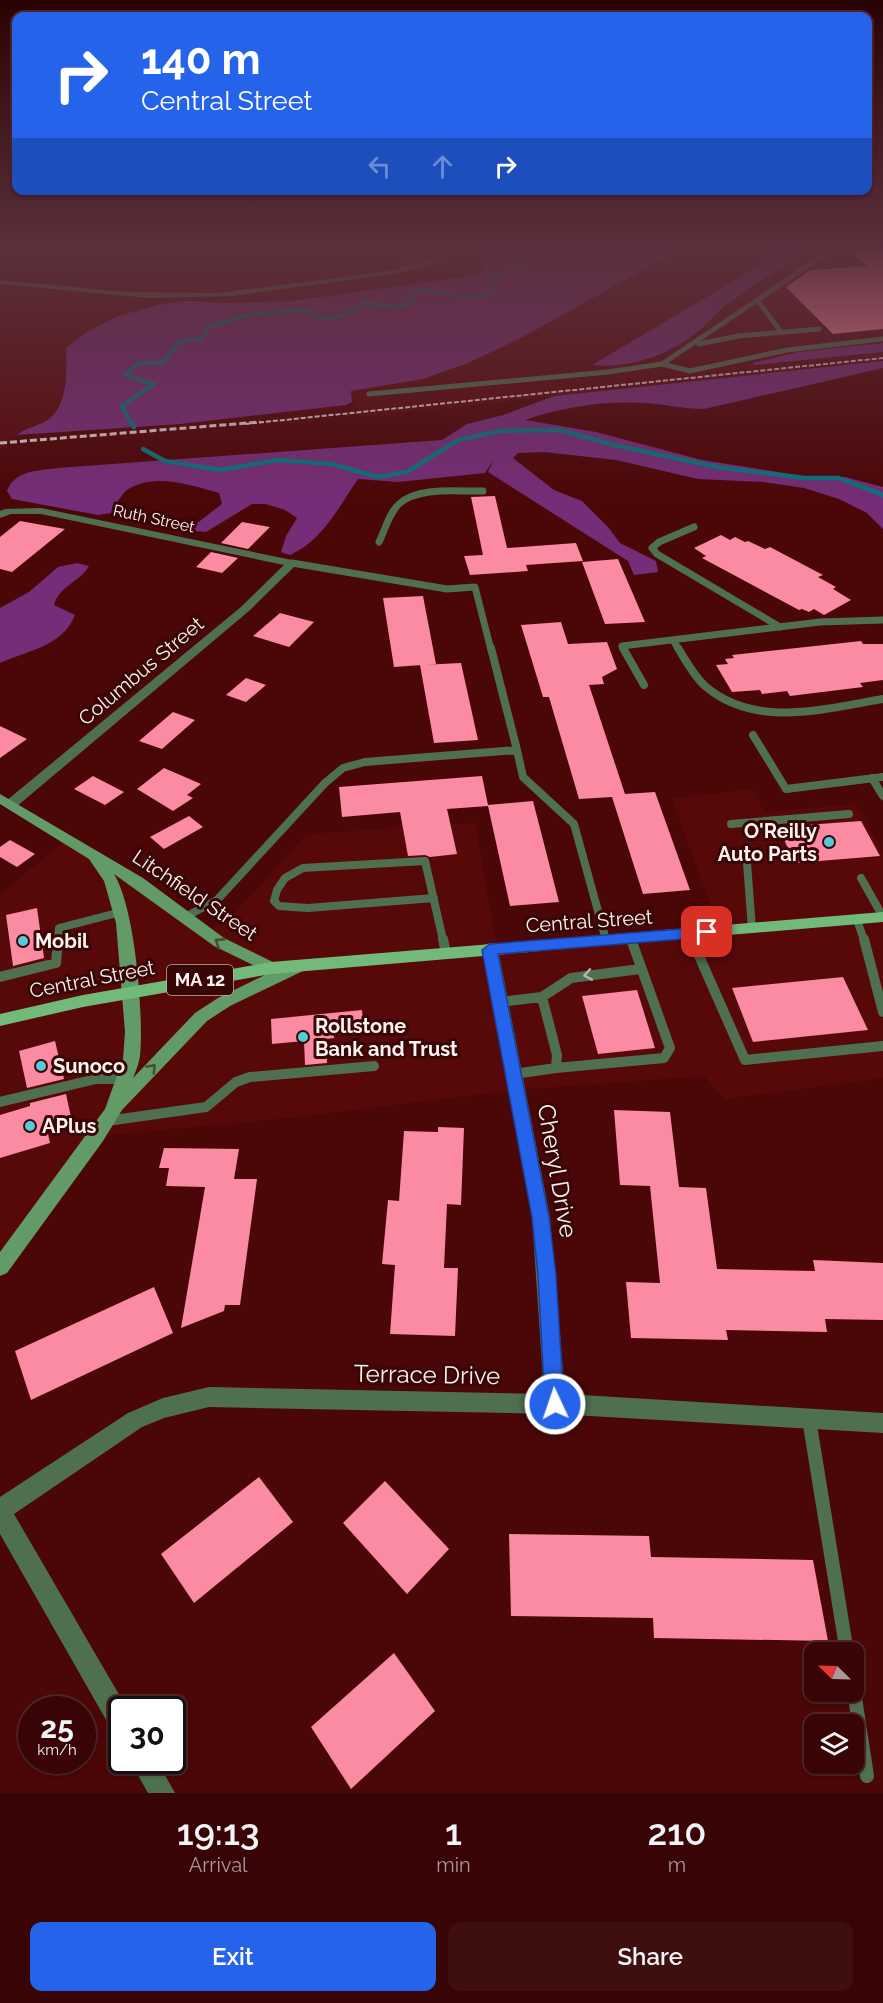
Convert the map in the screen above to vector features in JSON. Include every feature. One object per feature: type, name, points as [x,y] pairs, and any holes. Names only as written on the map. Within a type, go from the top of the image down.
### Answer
[{"type":"main road","name":"Litchfield Street","points":[[6,801],[138,882],[219,942],[271,968]]},
{"type":"main road","name":"Litchfield Street","points":[[0,1267],[39,1217],[110,1116],[125,1079],[130,1059],[133,1032],[121,912],[111,881],[96,858]]},
{"type":"main road","name":"Central Street","points":[[0,1020],[129,992],[271,968],[883,917]]},
{"type":"main road","name":"Central Street","points":[[110,1116],[201,1017],[224,1002],[299,966]]},
{"type":"street","name":"Ruth Street","points":[[4,513],[41,511],[72,516],[292,563]]},
{"type":"street","name":"Columbus Street","points":[[6,801],[245,609],[292,563]]},
{"type":"street","name":"Cheryl Drive","points":[[490,950],[541,1217],[555,1404]]},
{"type":"street","name":"Terrace Drive","points":[[0,1511],[135,1420],[184,1401],[209,1397],[555,1404],[883,1423]]},
{"type":"street","points":[[0,1511],[108,1699]]},
{"type":"street","points":[[151,1774],[162,1793]]},
{"type":"lane","points":[[369,394],[597,373],[662,364],[713,331]]},
{"type":"lane","points":[[688,347],[728,337],[798,331]]},
{"type":"lane","points":[[662,364],[690,371],[788,350],[883,339]]},
{"type":"lane","points":[[379,542],[398,504],[404,499],[424,494],[483,490]]},
{"type":"lane","points":[[694,527],[659,542],[651,548],[657,554],[780,627]]},
{"type":"lane","points":[[292,563],[447,589],[475,587],[523,777],[574,824],[606,941]]},
{"type":"lane","points":[[644,685],[622,646],[820,622],[883,620]]},
{"type":"lane","points":[[674,640],[704,685],[730,703],[754,711],[788,714],[883,699]]},
{"type":"lane","points":[[753,735],[786,789],[883,777]]},
{"type":"lane","points":[[185,917],[217,900],[325,783],[343,768],[365,762],[517,750]]},
{"type":"lane","points":[[872,778],[883,796]]},
{"type":"lane","points":[[731,824],[849,814]]},
{"type":"lane","points":[[434,898],[308,908],[279,906],[274,900],[285,878],[303,867],[425,861],[434,898],[446,953]]},
{"type":"lane","points":[[747,863],[752,928]]},
{"type":"lane","points":[[861,878],[883,917]]},
{"type":"lane","points":[[0,977],[56,963],[59,928],[121,912]]},
{"type":"lane","points":[[857,920],[883,1012]]},
{"type":"lane","points":[[694,933],[696,949],[745,1060],[883,1046]]},
{"type":"lane","points":[[514,1074],[664,1058],[670,1048],[666,1030],[640,969],[631,939]]},
{"type":"lane","points":[[500,1002],[542,997],[571,978],[640,969]]},
{"type":"lane","points":[[542,997],[557,1056],[556,1068]]},
{"type":"lane","points":[[110,1116],[206,1107],[236,1082],[250,1077],[374,1066]]},
{"type":"lane","points":[[0,1102],[96,1079],[125,1079]]},
{"type":"lane","points":[[809,1419],[845,1642]]},
{"type":"lane","points":[[856,1702],[867,1776]]},
{"type":"shaded area","points":[[0,331],[93,331],[66,347],[67,367],[60,408],[49,420],[24,429],[4,449],[0,449]]},
{"type":"shaded area","points":[[534,331],[883,331],[883,361],[360,417],[350,391],[423,379],[468,363]]},
{"type":"shaded area","points":[[534,331],[468,363],[423,379],[351,391],[352,402],[346,405],[180,424],[17,435],[46,421],[56,412],[65,386],[66,348],[87,332]]},
{"type":"shaded area","points":[[650,331],[698,331],[678,345],[651,358],[622,365],[592,365]]},
{"type":"shaded area","points":[[883,343],[883,352],[754,365],[753,363],[798,352]]},
{"type":"shaded area","points":[[883,361],[883,368],[704,409],[644,403],[613,403],[569,408],[525,420],[596,432],[702,460],[804,476],[845,477],[883,487],[883,529],[867,513],[839,499],[804,488],[763,482],[698,479],[616,460],[544,452],[518,453],[513,458],[554,490],[582,501],[608,527],[620,543],[656,561],[658,572],[634,575],[628,561],[488,472],[493,461],[485,473],[398,482],[358,479],[321,532],[290,555],[281,552],[286,536],[297,518],[285,510],[266,504],[252,504],[206,532],[192,531],[192,527],[222,504],[219,493],[185,484],[161,481],[138,485],[125,492],[111,513],[98,515],[12,499],[7,491],[15,479],[21,475],[42,470],[442,440],[467,424],[503,415],[554,396]]},
{"type":"shaded area","points":[[77,563],[89,566],[60,593],[54,605],[75,615],[69,625],[53,641],[0,663],[0,608],[29,592],[58,567]]},
{"type":"shaded area","points":[[752,789],[764,812],[856,804],[883,852],[883,1078],[725,1099],[704,1076],[517,1090],[290,1118],[97,1136],[0,1267],[0,895],[67,838],[206,933],[233,915],[307,834],[475,823],[497,948],[720,931],[672,799]]},
{"type":"building","points":[[830,331],[866,331],[833,334]]},
{"type":"building","points":[[495,496],[507,548],[576,543],[583,561],[526,565],[528,571],[470,575],[464,556],[483,555],[471,497]]},
{"type":"building","points":[[20,521],[65,529],[12,572],[0,569],[0,537]]},
{"type":"building","points":[[242,522],[270,527],[248,549],[221,543]]},
{"type":"building","points":[[721,535],[730,540],[735,537],[745,542],[748,541],[765,549],[770,547],[823,575],[818,577],[836,587],[833,589],[851,600],[824,615],[814,609],[809,612],[799,610],[702,558],[706,556],[694,548]]},
{"type":"building","points":[[211,552],[238,558],[222,573],[196,567]]},
{"type":"building","points":[[618,559],[645,622],[605,624],[582,562]]},
{"type":"building","points":[[423,596],[436,664],[394,667],[383,598]]},
{"type":"building","points":[[280,613],[314,622],[289,647],[253,636]]},
{"type":"building","points":[[561,622],[568,644],[607,642],[617,669],[602,677],[604,684],[589,685],[625,794],[655,792],[690,890],[643,894],[612,797],[579,799],[549,697],[543,697],[521,625]]},
{"type":"building","points":[[861,641],[863,644],[883,644],[883,680],[860,683],[863,687],[790,696],[787,691],[762,694],[760,690],[732,692],[716,665],[728,664],[725,659],[734,658],[732,655]]},
{"type":"building","points":[[461,663],[478,740],[434,743],[420,665]]},
{"type":"building","points":[[246,678],[266,685],[246,702],[226,695]]},
{"type":"building","points":[[173,712],[195,720],[162,749],[139,741]]},
{"type":"building","points":[[0,726],[27,739],[0,758]]},
{"type":"building","points":[[164,768],[201,784],[187,795],[193,798],[173,811],[137,789]]},
{"type":"building","points":[[93,776],[124,792],[105,805],[74,789]]},
{"type":"building","points":[[482,776],[488,805],[533,801],[559,902],[510,906],[488,806],[447,809],[457,854],[430,857],[408,856],[400,812],[342,817],[339,787]]},
{"type":"building","points":[[189,816],[203,827],[164,849],[150,837]]},
{"type":"building","name":"O'Reilly Auto Parts","points":[[861,821],[880,856],[795,863],[778,827]]},
{"type":"building","points":[[10,840],[35,854],[17,867],[0,857],[0,847]]},
{"type":"building","points":[[37,908],[44,958],[13,966],[6,915]]},
{"type":"building","points":[[843,977],[868,1030],[753,1042],[732,988]]},
{"type":"building","points":[[637,990],[655,1048],[598,1054],[582,996]]},
{"type":"building","name":"Rollstone Bank and Trust","points":[[362,1010],[364,1032],[334,1035],[334,1038],[326,1039],[327,1063],[305,1065],[304,1041],[272,1044],[271,1019]]},
{"type":"building","points":[[55,1041],[64,1079],[27,1088],[19,1051]]},
{"type":"building","name":"APlus","points":[[66,1094],[72,1122],[47,1129],[50,1143],[0,1158],[0,1115],[30,1106],[30,1103]]},
{"type":"building","points":[[614,1110],[670,1112],[679,1187],[706,1188],[717,1269],[815,1271],[813,1260],[883,1263],[883,1320],[825,1319],[827,1332],[726,1330],[728,1340],[631,1338],[626,1282],[660,1283],[650,1186],[620,1185]]},
{"type":"building","points":[[438,1127],[464,1128],[461,1205],[447,1204],[444,1268],[458,1268],[455,1336],[390,1334],[395,1265],[382,1264],[388,1200],[399,1201],[404,1131],[438,1132]]},
{"type":"building","points":[[164,1148],[239,1149],[234,1179],[257,1179],[240,1305],[225,1305],[224,1311],[181,1328],[205,1187],[166,1186],[169,1168],[159,1168]]},
{"type":"building","points":[[154,1287],[173,1333],[31,1400],[15,1351]]},
{"type":"building","points":[[259,1477],[293,1522],[194,1603],[161,1554]]},
{"type":"building","points":[[385,1481],[449,1549],[407,1594],[343,1523]]},
{"type":"building","points":[[509,1534],[649,1536],[651,1557],[813,1560],[828,1641],[654,1638],[653,1618],[511,1616]]},
{"type":"building","points":[[394,1653],[435,1711],[351,1789],[311,1727]]},
{"type":"waterway","points":[[132,424],[122,406],[154,384],[125,375],[139,363],[162,363],[180,341],[201,339],[206,331]]},
{"type":"waterway","points":[[131,422],[134,427]]},
{"type":"waterway","points":[[143,449],[165,461],[220,470],[278,460],[332,464],[378,477],[407,472],[458,440],[500,431],[560,430],[614,445],[717,467],[804,478],[839,478],[883,495]]},
{"type":"railway","points":[[245,424],[883,358]]},
{"type":"railway","points":[[0,443],[260,422]]},
{"type":"place","name":"O'Reilly Auto Parts","points":[[829,842]]},
{"type":"place","name":"Mobil","points":[[23,941]]},
{"type":"place","name":"Rollstone Bank and Trust","points":[[303,1037]]},
{"type":"place","name":"Sunoco","points":[[41,1066]]},
{"type":"place","name":"APlus","points":[[30,1126]]},
{"type":"route","points":[[555,1404],[541,1217],[490,950],[707,932]]}]
